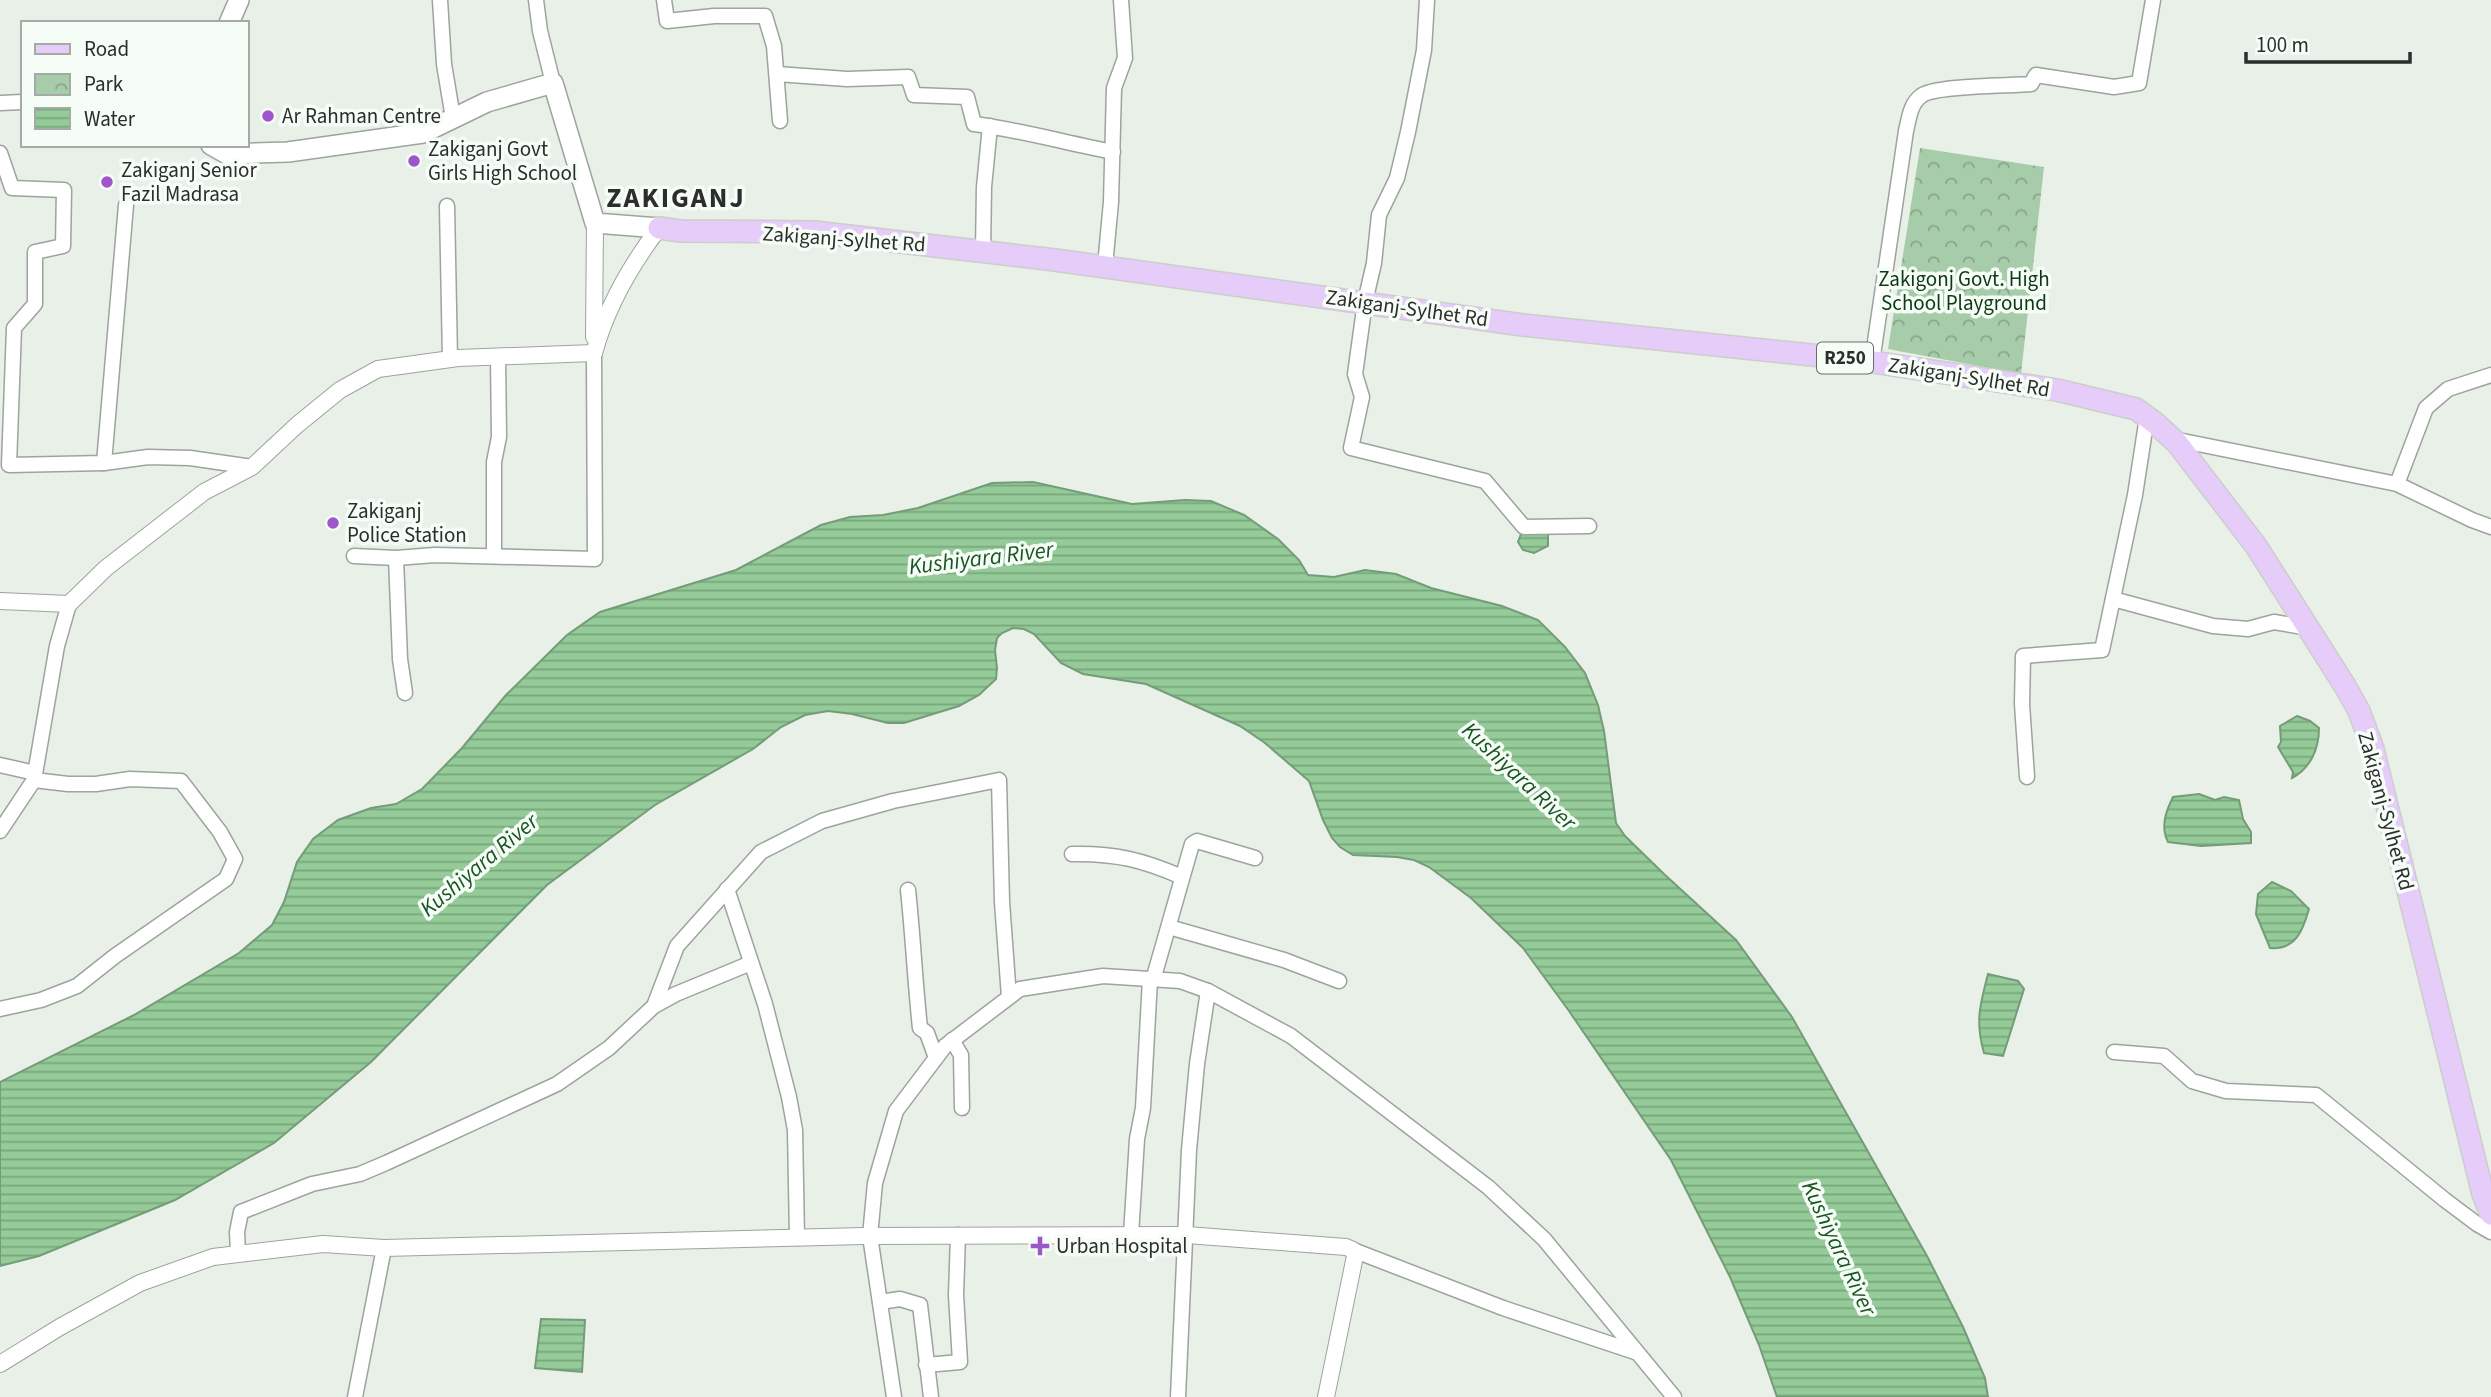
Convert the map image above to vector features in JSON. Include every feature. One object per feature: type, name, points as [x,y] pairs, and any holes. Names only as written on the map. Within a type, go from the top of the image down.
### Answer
[{"type":"main road","points":[[230,21],[239,0]]},
{"type":"main road","points":[[215,147],[227,154],[288,152],[423,133],[488,102],[553,83],[595,223],[659,228]]},
{"type":"main road","name":"Zakiganj-Sylhet Rd","points":[[659,228],[681,231],[814,232],[983,251],[1523,325],[1872,362],[2057,390],[2136,409],[2172,439],[2200,471],[2256,546],[2359,711],[2373,749],[2483,1194],[2491,1214]]},
{"type":"street","points":[[440,0],[444,64],[453,118]]},
{"type":"street","points":[[536,0],[540,31],[553,83]]},
{"type":"street","points":[[664,0],[667,21],[714,16],[765,16],[774,46],[780,121]]},
{"type":"street","points":[[1105,266],[1111,202],[1114,88],[1125,58],[1121,0]]},
{"type":"street","points":[[1427,0],[1424,50],[1417,92],[1397,178],[1379,215],[1374,263],[1365,302],[1355,374],[1362,397],[1351,449],[1485,481],[1524,527],[1589,526]]},
{"type":"street","points":[[1872,362],[1906,131],[1912,107],[1922,95],[1941,90],[2031,84],[2036,75],[2113,87],[2139,83],[2153,0]]},
{"type":"street","points":[[777,74],[847,79],[908,77],[914,95],[967,97],[974,124],[1113,152]]},
{"type":"street","points":[[0,103],[21,102]]},
{"type":"street","points":[[983,251],[984,187],[990,126]]},
{"type":"street","points":[[0,153],[12,188],[64,190],[63,246],[35,252],[35,304],[14,328],[9,465],[103,463],[148,457],[190,458],[252,467]]},
{"type":"street","points":[[103,463],[125,205]]},
{"type":"street","points":[[447,206],[450,359]]},
{"type":"street","points":[[354,556],[596,559],[595,223]]},
{"type":"street","points":[[594,353],[610,304],[640,252],[659,228]]},
{"type":"street","points":[[0,831],[35,776],[57,646],[69,604],[106,568],[204,492],[252,467],[340,390],[378,369],[450,359],[594,353]]},
{"type":"street","points":[[494,556],[494,462],[499,437],[498,357]]},
{"type":"street","points":[[2397,484],[2426,408],[2448,389],[2491,375]]},
{"type":"street","points":[[2026,777],[2022,704],[2023,656],[2102,650],[2135,495],[2147,417]]},
{"type":"street","points":[[2172,439],[2397,484],[2491,527]]},
{"type":"street","points":[[396,558],[400,659],[405,693]]},
{"type":"street","points":[[2113,598],[2213,626],[2248,629],[2274,622],[2309,628]]},
{"type":"street","points":[[0,601],[69,604]]},
{"type":"street","points":[[0,765],[68,784],[96,784],[130,779],[181,781],[220,832],[235,859],[226,879],[115,956],[77,986],[41,1000],[0,1009]]},
{"type":"street","points":[[654,1006],[677,946],[761,852],[822,821],[892,801],[999,780],[1002,902],[1009,997]]},
{"type":"street","points":[[1131,1235],[1152,979],[1188,854],[1192,844],[1197,841],[1255,858]]},
{"type":"street","points":[[1072,854],[1124,856],[1145,861],[1182,877]]},
{"type":"street","points":[[727,889],[765,1004],[789,1097],[794,1130],[797,1238]]},
{"type":"street","points":[[908,890],[920,1028],[927,1033],[936,1058]]},
{"type":"street","points":[[1169,927],[1284,960],[1339,981]]},
{"type":"street","points":[[238,1254],[237,1233],[241,1212],[312,1184],[360,1174],[557,1084],[609,1048],[654,1006],[687,989],[751,963]]},
{"type":"street","points":[[894,1397],[870,1236],[876,1183],[896,1111],[952,1040],[1020,989],[1103,976],[1180,981],[1208,991],[1291,1036],[1488,1187],[1544,1239],[1674,1397]]},
{"type":"street","points":[[1178,1397],[1189,1150],[1197,1064],[1208,991]]},
{"type":"street","points":[[952,1040],[961,1055],[962,1108]]},
{"type":"street","points":[[2114,1052],[2164,1056],[2192,1081],[2225,1091],[2316,1095],[2445,1200],[2491,1232]]},
{"type":"street","points":[[0,1364],[140,1283],[213,1257],[323,1244],[384,1248],[958,1235],[1187,1235],[1346,1247],[1503,1308],[1636,1353]]},
{"type":"street","points":[[926,1365],[960,1362],[956,1295],[958,1235]]},
{"type":"street","points":[[355,1397],[384,1248]]},
{"type":"street","points":[[1326,1397],[1355,1256],[1353,1250]]},
{"type":"street","points":[[880,1302],[900,1299],[920,1305],[931,1397]]},
{"type":"green space","name":"Zakigonj Govt. High School Playground","points":[[1920,148],[2044,167],[2021,374],[1888,349]]},
{"type":"water","name":"Kushiyara River","points":[[1033,482],[1132,504],[1211,501],[1244,515],[1278,539],[1299,560],[1308,575],[1334,577],[1365,570],[1396,574],[1431,588],[1502,606],[1538,620],[1565,647],[1585,673],[1598,705],[1616,823],[1625,836],[1736,940],[1792,1017],[1927,1256],[1963,1327],[1985,1378],[1988,1397],[1777,1397],[1759,1345],[1730,1277],[1671,1160],[1523,948],[1471,898],[1429,867],[1414,860],[1397,857],[1353,855],[1340,847],[1323,820],[1309,781],[1265,743],[1240,726],[1146,684],[1083,674],[1061,663],[1034,634],[1013,628],[997,638],[996,679],[979,695],[959,706],[904,723],[888,723],[828,711],[805,715],[781,727],[753,749],[655,805],[547,885],[371,1062],[274,1143],[175,1200],[39,1256],[0,1266],[0,1082],[134,1015],[239,953],[272,925],[284,902],[297,862],[313,839],[338,820],[371,808],[396,804],[422,789],[462,748],[506,695],[567,635],[600,612],[736,570],[821,525],[850,517],[883,515],[918,508],[992,483]]},
{"type":"water","points":[[1521,534],[1548,534],[1548,546],[1534,553],[1523,550],[1518,542]]},
{"type":"water","points":[[2297,716],[2319,728],[2319,735],[2309,763],[2292,778],[2293,772],[2278,747],[2281,742],[2280,726]]},
{"type":"water","points":[[2199,794],[2215,800],[2224,797],[2239,800],[2243,819],[2251,832],[2251,843],[2201,846],[2168,842],[2164,825],[2173,797]]},
{"type":"water","points":[[2272,882],[2291,891],[2309,909],[2297,937],[2279,948],[2270,948],[2256,914],[2258,894]]},
{"type":"water","points":[[1988,974],[2018,981],[2024,989],[2003,1056],[1984,1053],[1981,1042],[1980,1013]]},
{"type":"water","points":[[541,1319],[585,1320],[582,1372],[535,1368]]},
{"type":"place","name":"Ar Rahman Centre","points":[[268,116]]},
{"type":"place","name":"Zakiganj Govt Girls High School","points":[[414,161]]},
{"type":"place","name":"Zakiganj Senior Fazil Madrasa","points":[[107,182]]},
{"type":"place","name":"Zakiganj Police Station","points":[[333,523]]},
{"type":"place","name":"Urban Hospital","points":[[1040,1246]]},
{"type":"district","name":"ZAKIGANJ","points":[[676,198]]}]
